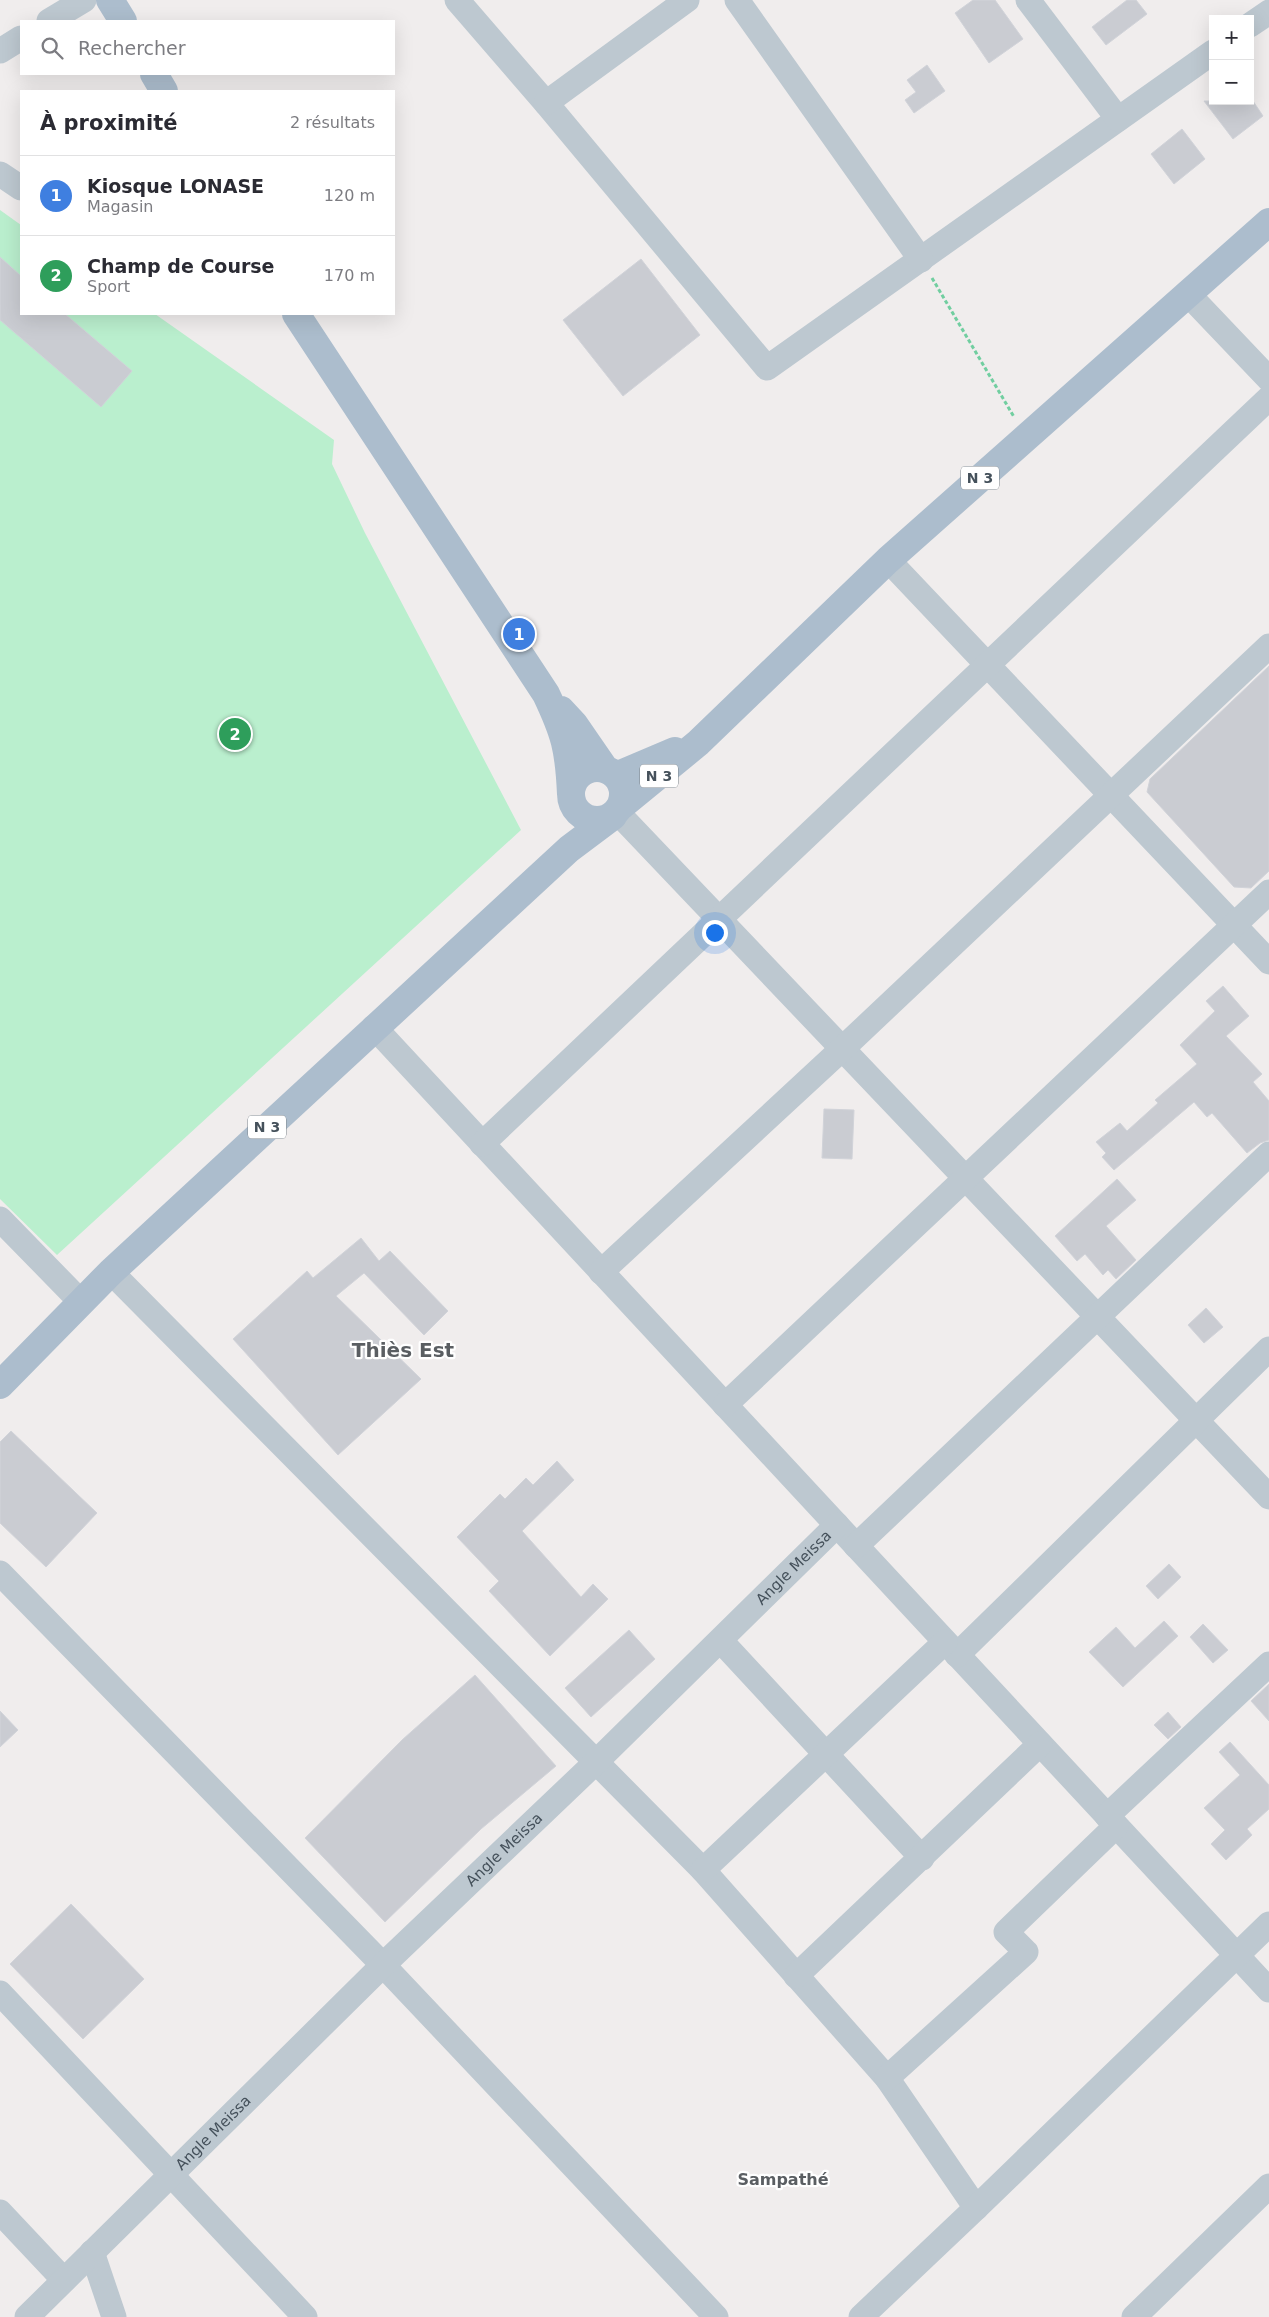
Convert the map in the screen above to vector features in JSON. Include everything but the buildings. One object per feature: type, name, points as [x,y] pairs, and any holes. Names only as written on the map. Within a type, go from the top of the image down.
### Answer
[{"type":"main road","points":[[110,0],[122,20]]},
{"type":"main road","name":"N 3","points":[[0,1385],[111,1272],[569,849],[698,743],[888,560],[1269,222]]},
{"type":"main road","points":[[297,315],[546,694],[566,739],[572,797],[576,810],[584,817],[593,820],[603,820],[616,812],[623,791],[611,772],[574,724],[546,694]]},
{"type":"main road","name":"N 3","points":[[611,772],[698,743]]},
{"type":"main road","points":[[572,797],[573,784],[578,776],[595,768],[611,772]]},
{"type":"main road","name":"N 3","points":[[540,876],[561,835],[572,797]]},
{"type":"street","points":[[51,20],[84,0]]},
{"type":"street","points":[[457,0],[546,103],[767,368],[1209,55]]},
{"type":"street","points":[[546,103],[687,0]]},
{"type":"street","points":[[737,0],[921,260]]},
{"type":"street","points":[[1028,0],[1118,119]]},
{"type":"street","points":[[1254,23],[1269,12]]},
{"type":"street","points":[[0,51],[20,39]]},
{"type":"street","points":[[1187,293],[1269,379]]},
{"type":"street","points":[[482,1144],[1269,398]]},
{"type":"street","points":[[888,560],[1269,962]]},
{"type":"street","points":[[601,1272],[842,1049],[1269,646]]},
{"type":"street","points":[[616,812],[1269,1497]]},
{"type":"street","points":[[725,1406],[1269,892]]},
{"type":"street","points":[[374,1028],[1269,1990]]},
{"type":"street","points":[[856,1546],[1269,1154]]},
{"type":"street","points":[[0,1219],[81,1302]]},
{"type":"street","points":[[111,1272],[703,1870],[886,2078],[976,2208]]},
{"type":"street","points":[[703,1870],[827,1753],[951,1648],[1196,1420],[1269,1349]]},
{"type":"street","name":"Angle Meissa","points":[[27,2317],[383,1965],[596,1762],[837,1525]]},
{"type":"street","points":[[0,1573],[383,1965],[716,2317]]},
{"type":"street","points":[[721,1640],[922,1858]]},
{"type":"street","points":[[886,2078],[1026,1952],[1006,1932],[1111,1821],[1269,1664]]},
{"type":"street","points":[[796,1976],[1040,1744]]},
{"type":"street","points":[[861,2317],[1269,1924]]},
{"type":"street","points":[[0,1993],[305,2317]]},
{"type":"street","points":[[1134,2317],[1269,2186]]},
{"type":"street","points":[[0,2212],[64,2280]]},
{"type":"street","points":[[92,2252],[114,2317]]},
{"type":"path","points":[[921,260],[1026,436]]},
{"type":"green space","points":[[0,210],[20,224],[20,315],[156,315],[334,440],[332,464],[365,533],[521,830],[57,1255],[0,1199]]},
{"type":"place","name":"Kiosque LONASE","points":[[519,634]]},
{"type":"place","name":"Champ de Course","points":[[235,734]]},
{"type":"district","name":"Thiès Est","points":[[403,1350]]},
{"type":"district","name":"Sampathé","points":[[783,2179]]}]
